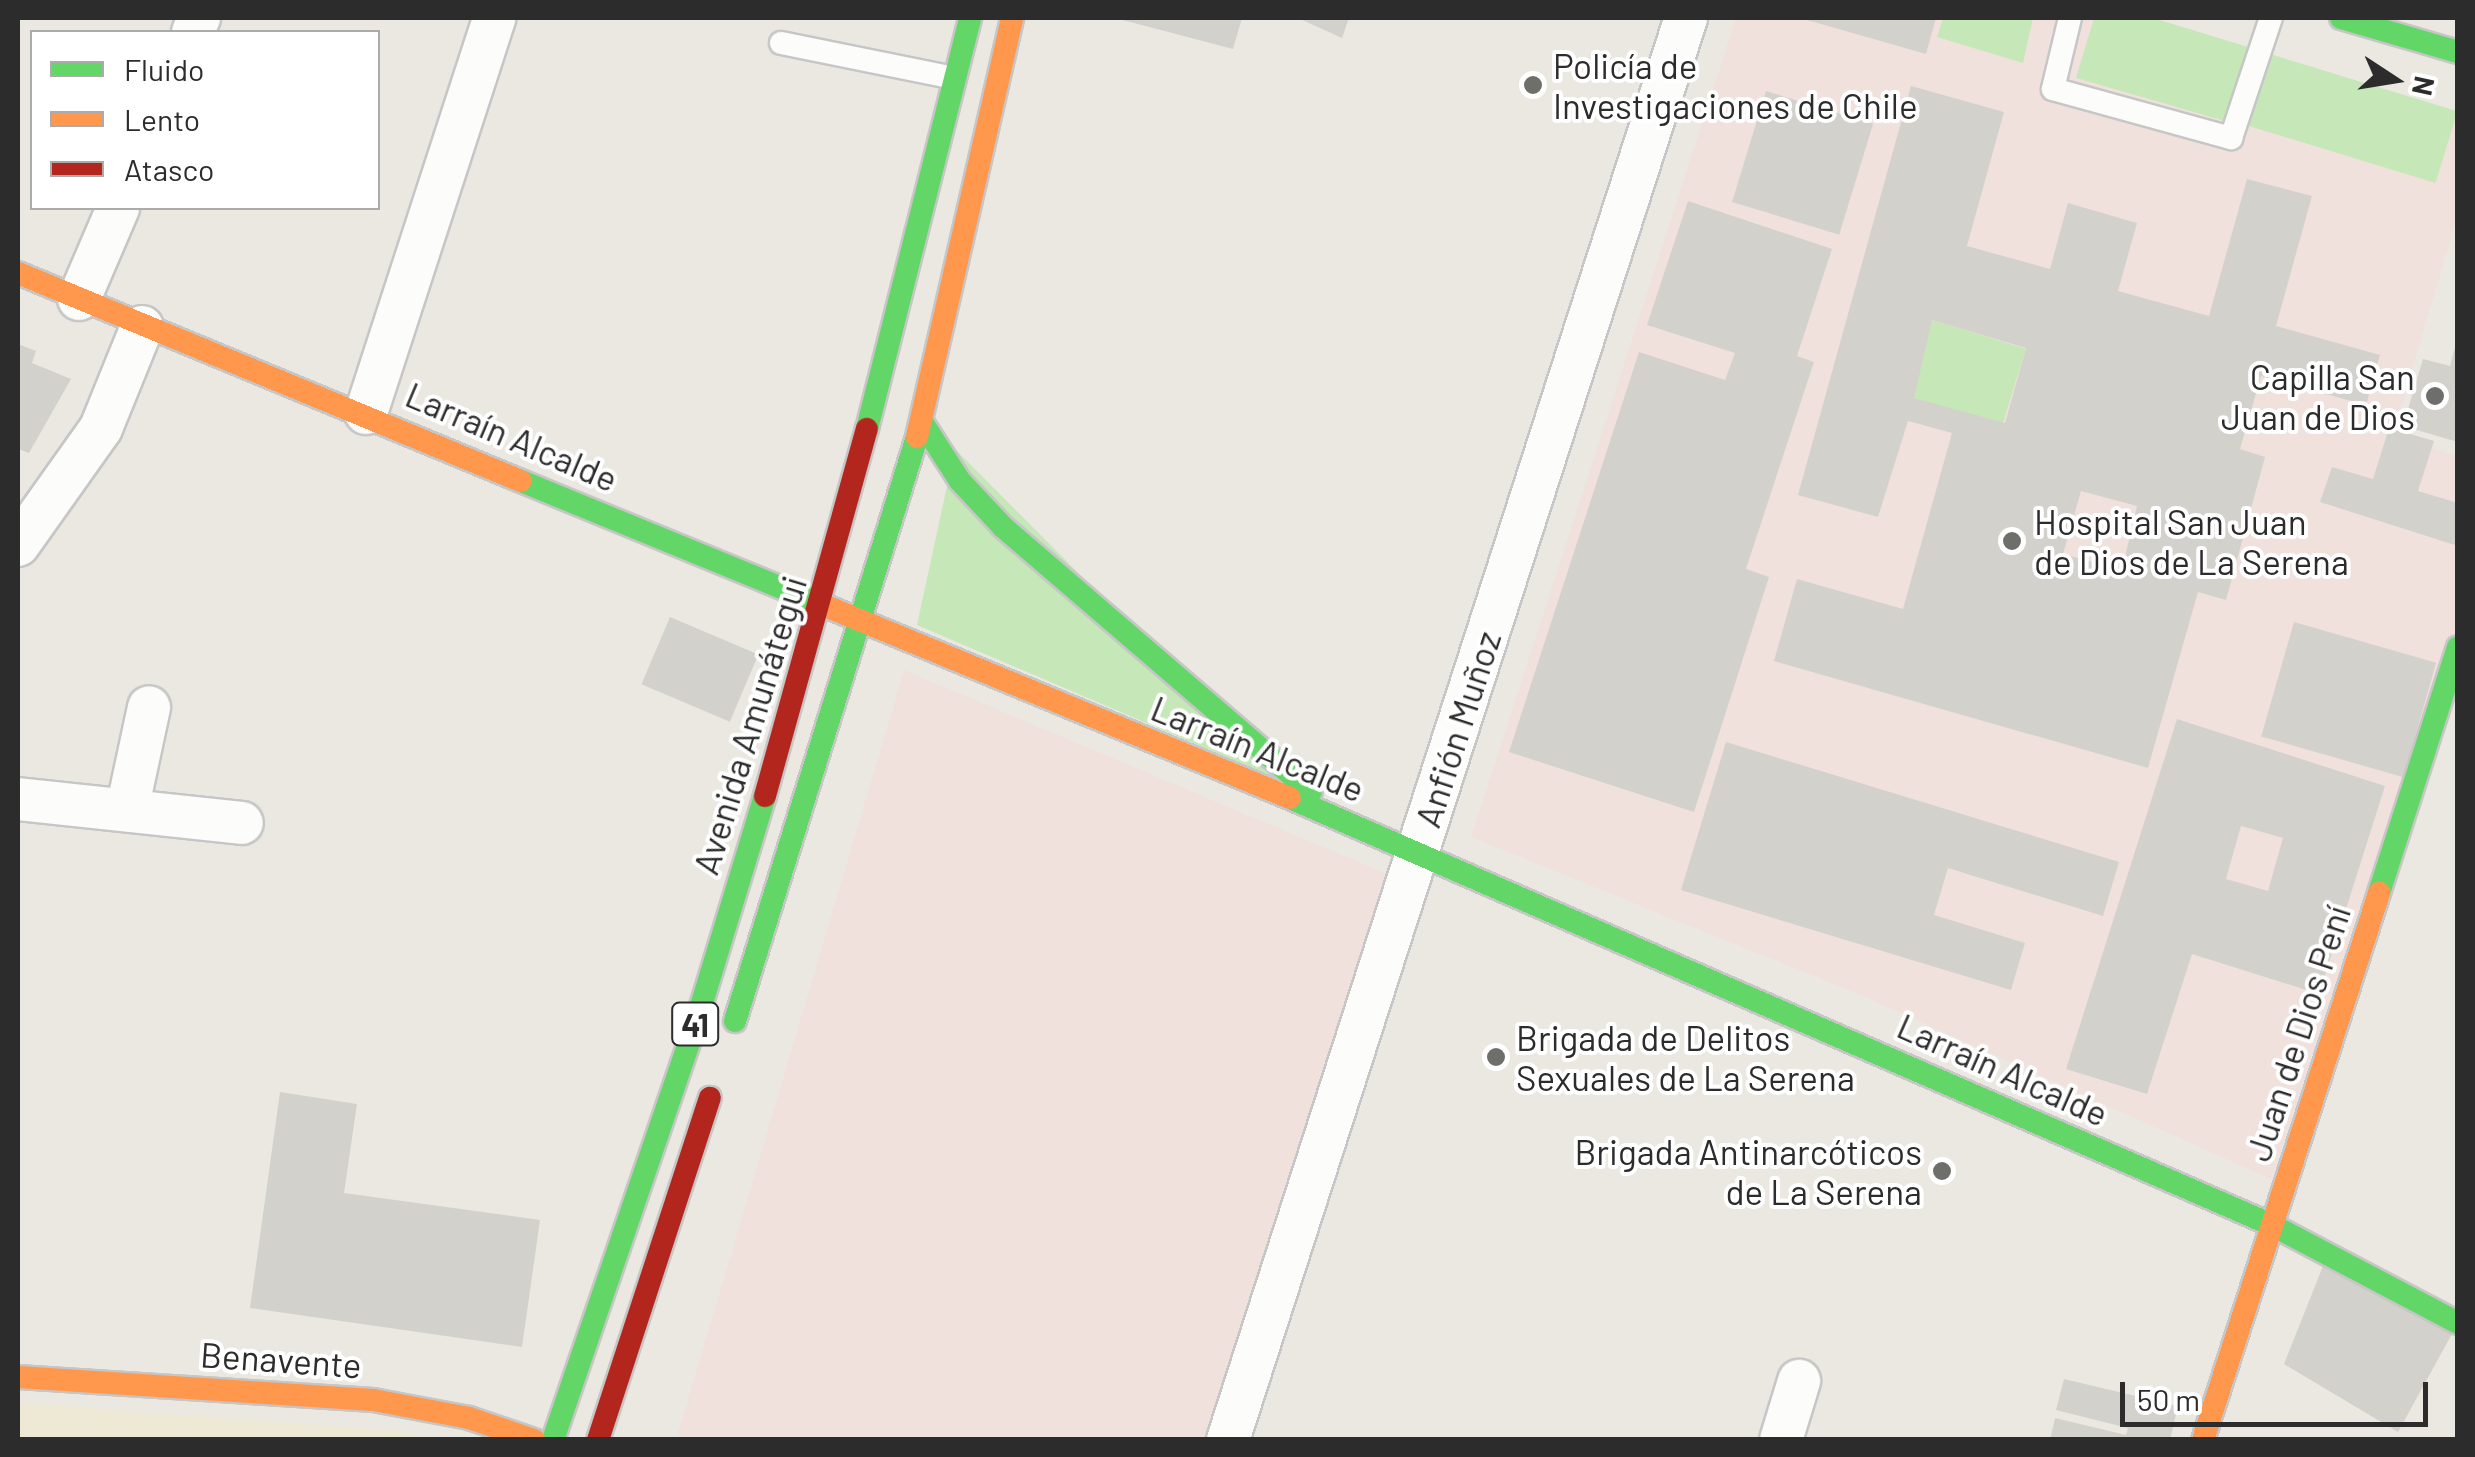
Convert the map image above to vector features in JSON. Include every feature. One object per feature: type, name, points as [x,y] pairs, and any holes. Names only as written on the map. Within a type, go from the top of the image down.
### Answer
[{"type":"main road","name":"Avenida Amunátegui","points":[[554,1440],[695,1026],[824,605],[970,18]]},
{"type":"main road","name":"41","points":[[728,1043],[864,627],[922,422],[1012,18]]},
{"type":"main road","points":[[2340,18],[2458,52]]},
{"type":"main road","name":"Larraín Alcalde","points":[[18,274],[142,327],[366,412],[824,605],[864,627],[1418,851],[2272,1225],[2458,1322]]},
{"type":"main road","points":[[922,422],[960,481],[1004,527],[1344,820]]},
{"type":"main road","name":"Juan de Dios Pení","points":[[2203,1440],[2458,647]]},
{"type":"main road","name":"41","points":[[598,1440],[716,1080]]},
{"type":"main road","name":"Benavente","points":[[18,1377],[373,1400],[469,1418],[534,1440]]},
{"type":"street","points":[[366,412],[494,18]]},
{"type":"street","name":"Anfión Muñoz","points":[[1228,1440],[1686,18]]},
{"type":"street","points":[[80,299],[117,210]]},
{"type":"street","points":[[18,545],[101,428],[142,327]]},
{"type":"street","points":[[128,810],[150,707]]},
{"type":"street","points":[[18,799],[242,823]]},
{"type":"street","points":[[1781,1440],[1800,1381]]},
{"type":"lane","points":[[2070,18],[2053,89],[2232,138],[2271,18]]},
{"type":"lane","points":[[781,43],[958,78]]},
{"type":"shaded area","name":"Hospital San Juan de Dios de La Serena","points":[[1736,18],[2153,18],[2457,112],[2457,217],[2393,434],[2457,456],[2457,626],[2271,1179],[1861,995],[1471,837]]},
{"type":"shaded area","points":[[904,670],[1399,879],[1223,1439],[676,1440]]},
{"type":"shaded area","points":[[18,1403],[399,1431],[430,1439],[18,1439]]},
{"type":"green space","points":[[1943,18],[2033,18],[2023,63],[1937,37]]},
{"type":"green space","points":[[2094,18],[2153,18],[2248,47],[2225,121],[2076,78]]},
{"type":"green space","points":[[2270,54],[2457,111],[2436,183],[2248,126]]},
{"type":"green space","points":[[1932,320],[2026,349],[2002,425],[1909,397]]},
{"type":"green space","points":[[955,449],[1287,783],[917,625]]},
{"type":"building","points":[[1115,18],[1242,18],[1233,49]]},
{"type":"building","points":[[1298,18],[1349,18],[1342,38]]},
{"type":"building","points":[[1800,18],[1936,18],[1926,54]]},
{"type":"building","points":[[1911,86],[2004,112],[1967,246],[2050,269],[2068,203],[2137,223],[2118,291],[2209,316],[2247,179],[2312,196],[2276,326],[2380,355],[2366,405],[2261,376],[2240,449],[2265,457],[2226,600],[2198,592],[2148,768],[1774,661],[1797,579],[1903,609],[1952,433],[1908,421],[1878,517],[1798,495]],"holes":[[[1932,320],[2026,348],[2005,423],[1914,398]],[[2081,491],[2137,506],[2122,570],[2063,554]]]},
{"type":"building","points":[[1766,91],[1873,124],[1839,235],[1732,202]]},
{"type":"building","points":[[1688,201],[1832,249],[1797,356],[1814,362],[1746,569],[1769,577],[1694,812],[1509,752],[1639,352],[1725,380],[1735,353],[1647,325]]},
{"type":"building","name":"Capilla San Juan de Dios","points":[[2456,343],[2458,442],[2403,426],[2423,359],[2450,366]]},
{"type":"building","points":[[18,344],[36,351],[32,363],[71,379],[29,453],[18,449]]},
{"type":"building","points":[[2389,428],[2434,441],[2418,491],[2458,503],[2458,546],[2320,502],[2332,467],[2373,479]]},
{"type":"building","points":[[670,617],[758,655],[730,722],[641,684]]},
{"type":"building","points":[[2294,622],[2436,663],[2403,777],[2261,736]]},
{"type":"building","points":[[2177,719],[2385,786],[2319,994],[2192,954],[2147,1094],[2066,1069]],"holes":[[[2241,826],[2283,838],[2268,891],[2226,879]]]},
{"type":"building","points":[[1726,742],[2119,862],[2103,916],[1948,868],[1934,915],[2025,943],[2011,990],[1681,890]]},
{"type":"building","points":[[280,1092],[357,1104],[344,1193],[540,1220],[522,1347],[250,1308]]},
{"type":"building","points":[[2323,1266],[2452,1334],[2398,1432],[2284,1364]]},
{"type":"building","points":[[2064,1379],[2178,1406],[2170,1440],[2050,1440],[2055,1418],[2126,1435],[2128,1428],[2056,1410]]},
{"type":"traffic: fast","points":[[867,429],[970,18]]},
{"type":"traffic: fast","points":[[2341,18],[2458,52]]},
{"type":"traffic: fast","points":[[922,422],[960,481],[1003,527],[1311,792]]},
{"type":"traffic: fast","points":[[735,1021],[917,437]]},
{"type":"traffic: fast","points":[[521,481],[823,605]]},
{"type":"traffic: fast","points":[[2379,893],[2458,647]]},
{"type":"traffic: fast","points":[[553,1440],[695,1026],[765,796]]},
{"type":"traffic: fast","points":[[1290,798],[2272,1225],[2458,1323]]},
{"type":"traffic: slow","points":[[917,437],[1012,18]]},
{"type":"traffic: slow","points":[[18,273],[521,481]]},
{"type":"traffic: slow","points":[[823,605],[1290,798]]},
{"type":"traffic: slow","points":[[2203,1440],[2379,893]]},
{"type":"traffic: slow","points":[[18,1377],[373,1400],[469,1418],[534,1440]]},
{"type":"traffic: jam","points":[[765,796],[867,429]]},
{"type":"traffic: jam","points":[[598,1440],[710,1098]]},
{"type":"place","name":"Policía de Investigaciones de Chile","points":[[1533,85]]},
{"type":"place","name":"Capilla San Juan de Dios","points":[[2435,396]]},
{"type":"place","name":"Hospital San Juan de Dios de La Serena","points":[[2012,541]]},
{"type":"place","name":"Brigada de Delitos Sexuales de La Serena","points":[[1496,1057]]},
{"type":"place","name":"Brigada Antinarcóticos de La Serena","points":[[1942,1171]]}]
